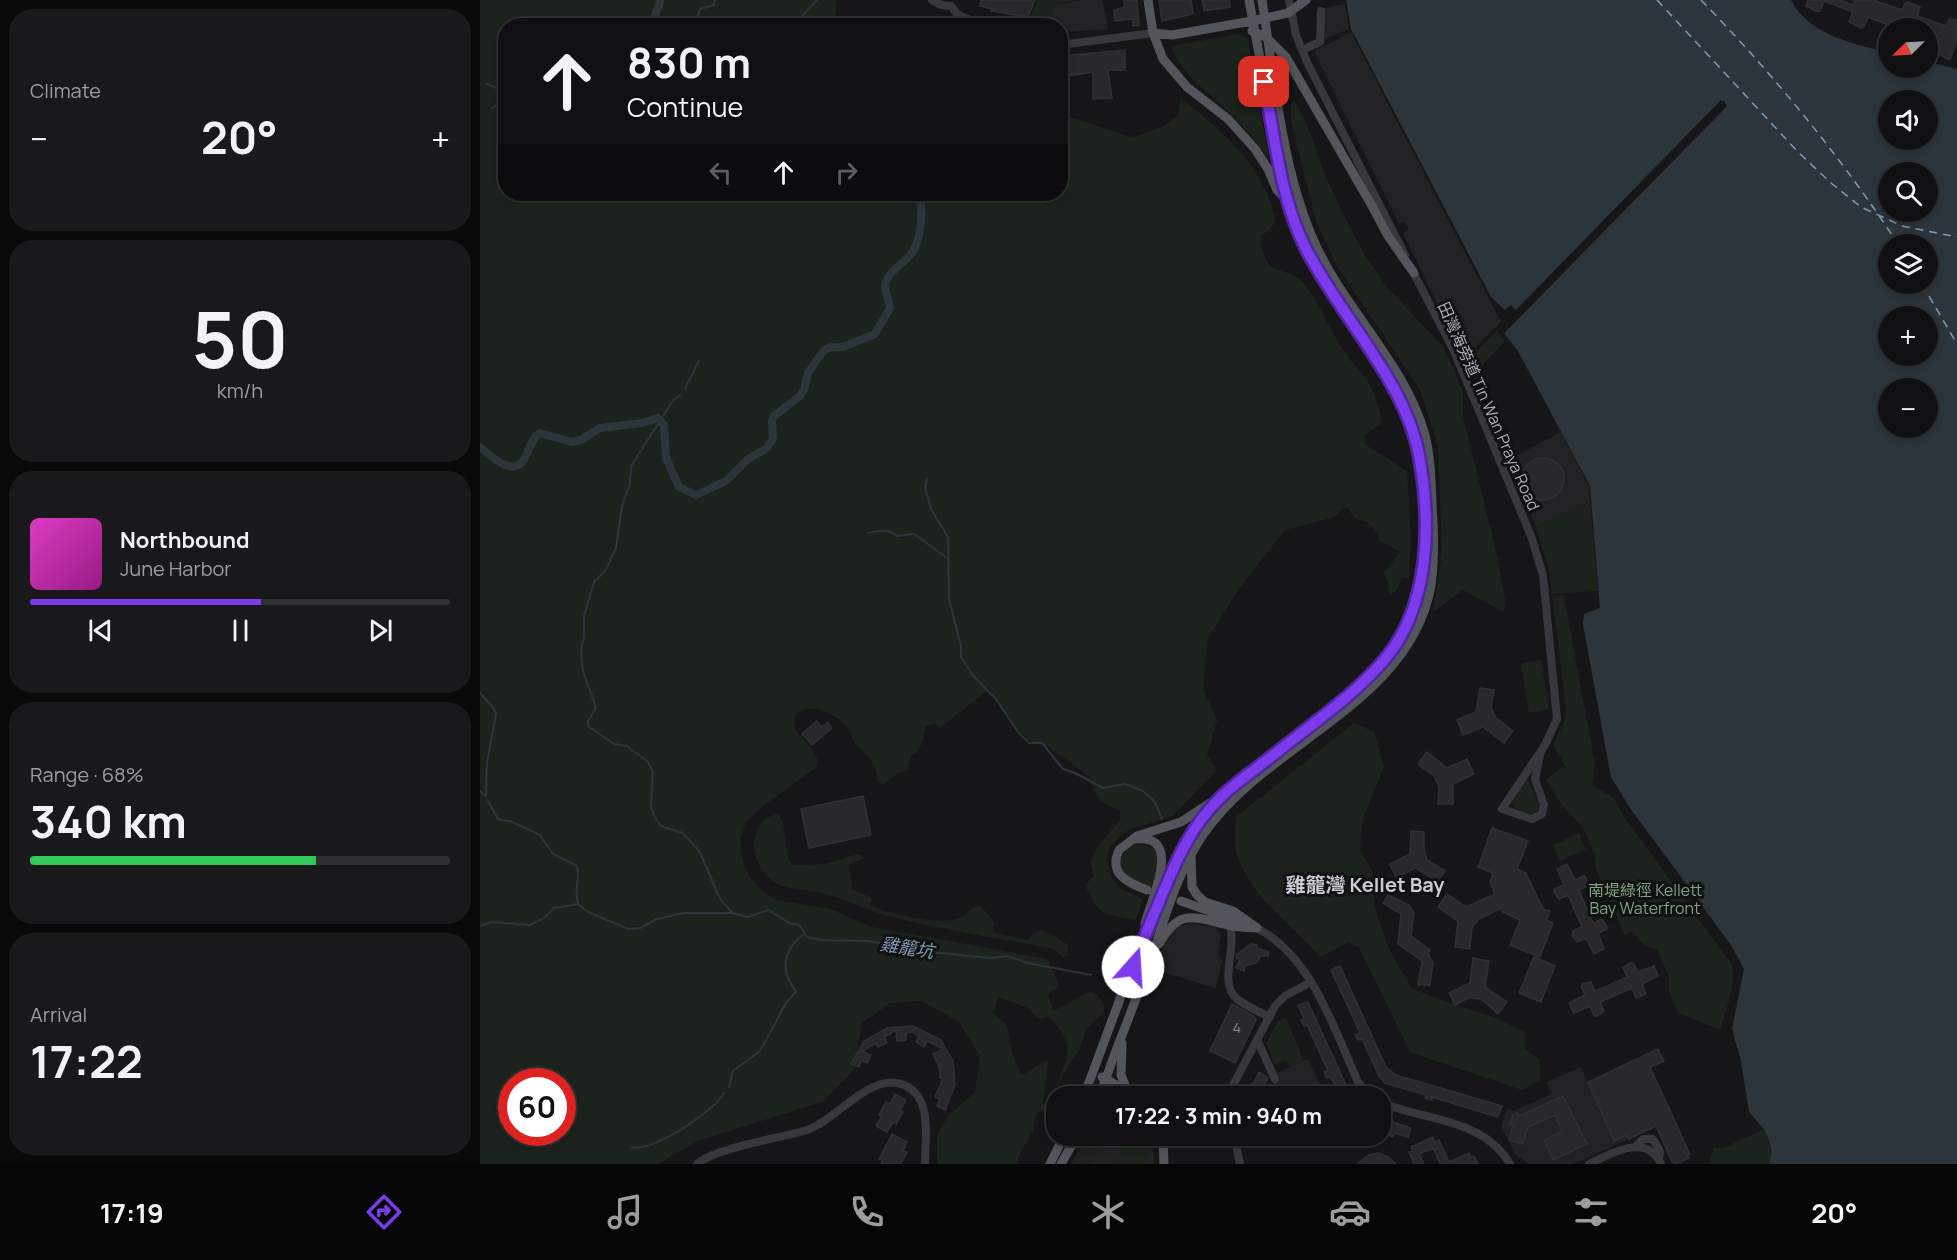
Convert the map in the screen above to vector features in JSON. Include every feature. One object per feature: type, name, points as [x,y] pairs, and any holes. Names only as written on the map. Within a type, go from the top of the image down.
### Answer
[{"type":"main road","points":[[1148,0],[1153,33],[1159,52],[1171,71],[1236,127],[1255,149],[1268,169],[1277,190],[1286,199]]},
{"type":"main road","points":[[1147,890],[1128,884],[1117,871],[1117,854],[1127,842],[1137,836],[1181,822],[1218,799],[1351,693],[1394,647],[1409,620],[1422,573],[1423,497],[1419,459],[1412,429],[1392,386],[1316,267],[1295,224],[1286,199],[1249,0]]},
{"type":"main road","points":[[1103,1086],[1123,1038],[1180,874],[1191,853],[1218,815],[1247,785],[1358,700],[1387,672],[1400,657],[1416,628],[1431,585],[1433,533],[1430,460],[1421,423],[1402,382],[1324,261],[1303,214],[1292,175],[1262,0]]},
{"type":"main road","points":[[1153,33],[1172,35],[1252,21],[1288,13],[1306,0]]},
{"type":"main road","points":[[1233,25],[1266,37],[1286,57],[1388,236],[1414,273]]},
{"type":"main road","points":[[1089,1086],[1143,937],[1182,848],[1218,799]]},
{"type":"main road","points":[[1127,842],[1145,839],[1156,846],[1163,859],[1143,937]]},
{"type":"main road","points":[[1191,853],[1192,887],[1197,895],[1205,902],[1233,911],[1257,928]]},
{"type":"main road","points":[[1181,901],[1257,928]]},
{"type":"main road","points":[[1153,951],[1167,931],[1180,919],[1192,916],[1230,926],[1257,928]]},
{"type":"main road","points":[[1123,1038],[1121,1075],[1125,1086]]},
{"type":"main road","points":[[1094,1074],[1119,1086]]},
{"type":"main road","points":[[1050,1164],[1059,1146]]},
{"type":"main road","points":[[1061,1164],[1071,1146]]},
{"type":"main road","points":[[1163,1146],[1164,1164]]},
{"type":"street","points":[[932,0],[941,5],[951,3],[958,15],[965,18]]},
{"type":"street","name":"田灣海旁道 Tin Wan Praya Road","points":[[1289,0],[1302,50],[1447,334],[1539,557],[1546,596],[1558,710],[1555,726],[1541,751],[1502,809],[1532,819],[1542,813],[1544,805],[1535,779],[1541,751]]},
{"type":"street","points":[[1302,50],[1320,42],[1321,11]]},
{"type":"street","points":[[1068,44],[1153,33]]},
{"type":"street","points":[[1230,926],[1233,946],[1227,981],[1228,988],[1236,998],[1270,1017]]},
{"type":"street","points":[[1257,928],[1273,936],[1302,965],[1361,1086]]},
{"type":"street","points":[[1233,1086],[1258,1042],[1275,1006],[1285,996],[1311,982]]},
{"type":"street","points":[[1258,1042],[1275,1078]]},
{"type":"street","points":[[697,1164],[714,1155],[810,1129],[871,1087],[891,1082],[907,1086],[921,1101],[925,1116],[925,1164]]},
{"type":"street","points":[[1391,1105],[1476,1131],[1489,1140],[1508,1160],[1517,1164]]},
{"type":"street","points":[[1635,1147],[1643,1138],[1653,1139],[1660,1151],[1660,1162]]},
{"type":"street","points":[[1236,1146],[1240,1164]]},
{"type":"street","points":[[1589,1164],[1627,1147],[1648,1151],[1660,1162]]},
{"type":"shaded area","points":[[1082,0],[1103,0],[1108,29],[1068,32],[1068,18],[1051,18],[1053,5]]},
{"type":"shaded area","points":[[1346,0],[1791,0],[1799,12],[1820,30],[1847,41],[1878,49],[1878,78],[1938,78],[1938,64],[1957,69],[1957,1164],[1769,1164],[1772,1152],[1769,1141],[1764,1129],[1749,1112],[1741,1061],[1732,1029],[1744,969],[1731,945],[1630,808],[1611,777],[1583,624],[1584,614],[1600,608],[1590,486],[1518,351],[1504,333],[1727,106],[1723,101],[1720,101],[1516,310],[1511,305],[1505,310],[1491,297],[1351,29]]},
{"type":"shaded area","points":[[1345,4],[1349,29],[1324,39],[1324,8]]},
{"type":"shaded area","points":[[1351,32],[1501,322],[1464,358],[1403,233],[1409,229],[1404,221],[1399,224],[1315,54],[1316,50]]},
{"type":"shaded area","points":[[1561,432],[1589,486],[1590,502],[1536,527],[1508,460]]},
{"type":"shaded area","points":[[1191,923],[1216,927],[1221,935],[1218,953],[1222,961],[1216,988],[1155,970],[1166,939],[1173,928]]},
{"type":"shaded area","points":[[1308,1059],[1320,1086],[1277,1086],[1275,1083],[1280,1080],[1277,1073]]},
{"type":"shaded area","points":[[1581,1067],[1588,1081],[1597,1078],[1602,1089],[1634,1085],[1653,1128],[1573,1164],[1529,1164],[1515,1154],[1501,1126],[1507,1108],[1514,1111],[1551,1094],[1547,1082]]},
{"type":"shaded area","points":[[1152,1146],[1155,1164],[1089,1164],[1101,1147]]},
{"type":"green space","points":[[480,0],[836,0],[835,18],[498,18],[498,201],[1068,201],[1068,116],[1133,138],[1164,126],[1178,116],[1181,98],[1226,137],[1253,168],[1271,204],[1275,223],[1261,236],[1266,260],[1271,266],[1298,278],[1306,286],[1350,360],[1371,387],[1382,423],[1365,435],[1366,445],[1407,471],[1411,537],[1409,579],[1402,577],[1397,590],[1390,595],[1384,573],[1400,552],[1380,541],[1371,526],[1365,521],[1356,519],[1347,508],[1343,508],[1335,517],[1285,530],[1241,586],[1208,638],[1203,688],[1217,721],[1207,755],[1217,770],[1172,817],[1130,829],[1120,836],[1109,849],[1107,859],[1111,878],[1121,889],[1143,899],[1136,920],[1103,912],[1094,903],[1085,885],[1094,876],[1090,862],[1098,846],[1120,820],[1120,811],[1100,801],[1088,776],[1048,746],[1032,743],[1014,726],[989,689],[940,728],[936,724],[926,726],[920,747],[911,755],[908,771],[898,773],[883,785],[878,782],[876,768],[871,760],[854,741],[849,729],[842,722],[829,713],[816,709],[796,713],[795,728],[815,753],[817,767],[764,805],[746,822],[740,841],[742,859],[749,876],[763,892],[776,900],[830,909],[872,927],[1048,959],[1059,985],[1058,989],[1048,994],[1053,1010],[1091,992],[1097,995],[1105,1007],[1103,1013],[1087,1028],[1078,1053],[1057,1086],[1068,1051],[1064,1036],[1053,1020],[1048,1017],[1039,1019],[1026,1007],[999,997],[993,1013],[1007,1025],[1010,1045],[1022,1075],[1047,1060],[1048,1063],[1043,1103],[1046,1109],[1036,1114],[1033,1131],[1019,1155],[1017,1164],[937,1164],[937,1135],[948,1116],[975,1092],[980,1056],[959,1022],[922,1001],[890,1003],[862,1023],[854,1070],[824,1101],[698,1141],[658,1164],[480,1164]]},
{"type":"green space","points":[[1037,0],[1075,0],[1053,5],[1050,18],[1031,18]]},
{"type":"green space","points":[[1240,34],[1248,40],[1269,159],[1238,121],[1181,66],[1171,46]]},
{"type":"green space","points":[[1294,99],[1310,132],[1322,168],[1364,254],[1386,286],[1444,348],[1463,392],[1463,416],[1495,546],[1506,605],[1503,612],[1463,590],[1433,612],[1442,552],[1438,446],[1420,390],[1336,265],[1316,221],[1291,121],[1291,104]]},
{"type":"green space","points":[[1497,331],[1505,341],[1472,376],[1466,361]]},
{"type":"green space","points":[[1590,502],[1598,591],[1552,594],[1549,569],[1536,527]]},
{"type":"green space","name":"南堤綠徑 Kellett Bay Waterfront","points":[[1552,595],[1564,596],[1595,764],[1592,785],[1613,797],[1625,818],[1732,965],[1732,990],[1720,1030],[1677,1012],[1669,991],[1669,976],[1657,950],[1643,944],[1633,931],[1625,935],[1595,866],[1596,857],[1583,828],[1562,805],[1546,780],[1562,767],[1567,769],[1553,745],[1564,723],[1566,707]]},
{"type":"green space","points":[[1541,660],[1549,709],[1529,713],[1521,663]]},
{"type":"green space","points":[[1354,723],[1374,732],[1384,767],[1363,819],[1360,849],[1373,873],[1374,905],[1389,949],[1411,988],[1497,1018],[1526,1033],[1525,1049],[1540,1060],[1540,1080],[1522,1090],[1410,1052],[1359,948],[1349,942],[1320,957],[1262,898],[1244,871],[1236,851],[1236,817]]},
{"type":"green space","points":[[1527,777],[1540,806],[1538,811],[1531,814],[1514,808],[1511,804]]},
{"type":"green space","points":[[779,814],[783,822],[788,859],[794,865],[826,864],[858,854],[865,858],[849,864],[852,889],[872,898],[869,905],[900,915],[937,921],[957,919],[981,906],[995,923],[992,932],[1028,940],[1038,931],[1048,932],[1067,944],[1068,956],[1062,957],[1054,949],[891,917],[819,892],[779,885],[768,877],[760,866],[755,853],[754,840],[762,822]]},
{"type":"green space","points":[[1579,833],[1586,849],[1560,861],[1553,845]]},
{"type":"green space","points":[[1137,844],[1146,845],[1156,853],[1158,866],[1153,888],[1132,881],[1125,876],[1122,870],[1124,855],[1127,850]]},
{"type":"green space","points":[[1286,1018],[1300,1050],[1302,1062],[1290,1067],[1286,1060],[1275,1064],[1266,1043],[1278,1021]]},
{"type":"green space","points":[[1764,1129],[1772,1152],[1769,1164],[1709,1164],[1714,1147],[1724,1148]]},
{"type":"green space","points":[[1082,1146],[1101,1146],[1089,1164],[1071,1164]]},
{"type":"green space","points":[[1124,1146],[1138,1146],[1150,1151],[1144,1164],[1116,1164]]},
{"type":"pier","points":[[1721,101],[1725,101],[1725,108],[1504,333],[1502,331],[1723,104],[1518,312],[1514,312]]},
{"type":"building","points":[[981,0],[1035,0],[1028,17],[991,11],[992,9],[980,6]]},
{"type":"building","points":[[1124,0],[1137,0],[1139,25],[1133,26],[1133,19],[1115,21],[1114,10],[1125,7]]},
{"type":"building","points":[[1159,0],[1191,0],[1193,14],[1162,21]]},
{"type":"building","points":[[1202,0],[1229,0],[1230,7],[1204,11]]},
{"type":"building","points":[[1808,0],[1839,0],[1853,5],[1855,0],[1873,0],[1902,10],[1908,2],[1920,7],[1917,16],[1923,18],[1878,18],[1878,21],[1868,17],[1864,27],[1861,28],[1849,22],[1853,12],[1824,1],[1818,12],[1806,6]]},
{"type":"building","points":[[1949,19],[1957,20],[1957,41],[1950,59],[1938,54],[1940,43],[1938,42],[1938,23],[1946,26]]},
{"type":"building","points":[[1125,50],[1125,70],[1108,70],[1112,98],[1093,99],[1093,72],[1068,76],[1068,55]]},
{"type":"building","points":[[1543,458],[1558,464],[1564,479],[1558,494],[1543,500],[1528,494],[1522,479],[1528,464]]},
{"type":"building","points":[[1480,688],[1494,690],[1491,708],[1496,718],[1513,731],[1504,743],[1483,727],[1463,735],[1457,720],[1476,712]]},
{"type":"building","points":[[817,721],[822,727],[828,722],[832,728],[812,745],[802,734]]},
{"type":"building","points":[[1427,752],[1447,768],[1467,759],[1474,774],[1453,784],[1453,804],[1438,804],[1439,787],[1434,776],[1418,764]]},
{"type":"building","points":[[863,796],[871,835],[809,848],[801,809]]},
{"type":"building","points":[[1492,828],[1528,841],[1517,869],[1526,873],[1543,909],[1550,911],[1546,920],[1553,923],[1540,957],[1510,945],[1520,920],[1503,912],[1501,908],[1479,919],[1472,927],[1470,949],[1455,947],[1458,921],[1438,907],[1447,894],[1466,907],[1495,894],[1490,882],[1493,873],[1478,867]]},
{"type":"building","points":[[1411,831],[1424,832],[1424,850],[1427,860],[1445,871],[1437,882],[1416,868],[1396,877],[1390,864],[1410,854]]},
{"type":"building","points":[[1567,864],[1575,880],[1584,876],[1586,878],[1588,886],[1579,890],[1593,923],[1602,919],[1607,926],[1607,929],[1598,933],[1604,949],[1594,954],[1586,938],[1577,942],[1572,935],[1573,931],[1582,927],[1568,895],[1559,899],[1554,892],[1554,889],[1564,885],[1557,869]]},
{"type":"building","points":[[1388,895],[1409,905],[1414,913],[1411,936],[1430,950],[1428,953],[1433,963],[1430,985],[1418,985],[1422,961],[1398,944],[1401,914],[1383,903]]},
{"type":"building","points":[[1251,944],[1269,952],[1268,956],[1261,956],[1256,963],[1245,966],[1244,971],[1236,968],[1240,959],[1236,958],[1236,955]]},
{"type":"building","points":[[1534,957],[1555,966],[1541,1002],[1519,993]]},
{"type":"building","points":[[1473,958],[1489,961],[1485,987],[1507,1002],[1498,1014],[1481,999],[1470,997],[1455,1005],[1449,993],[1470,983]]},
{"type":"building","points":[[1633,963],[1638,972],[1654,966],[1658,976],[1642,984],[1646,993],[1644,995],[1636,998],[1632,988],[1600,1002],[1604,1011],[1597,1016],[1594,1016],[1590,1006],[1574,1013],[1569,1003],[1585,995],[1581,986],[1583,984],[1591,982],[1595,991],[1603,988],[1627,977],[1623,968]]},
{"type":"building","points":[[1340,966],[1386,1067],[1396,1075],[1502,1106],[1498,1117],[1432,1097],[1432,1100],[1425,1098],[1426,1095],[1385,1083],[1379,1076],[1362,1039],[1358,1040],[1355,1035],[1360,1033],[1331,970]]},
{"type":"building","points":[[1308,1002],[1346,1086],[1335,1086],[1331,1077],[1327,1078],[1324,1072],[1328,1071],[1307,1025],[1304,1026],[1301,1020],[1304,1019],[1298,1005]]},
{"type":"building","points":[[1232,1004],[1254,1016],[1256,1020],[1235,1063],[1210,1051]]},
{"type":"building","points":[[913,1026],[941,1040],[953,1061],[955,1085],[945,1110],[937,1106],[940,1099],[935,1097],[943,1078],[940,1078],[939,1066],[933,1054],[943,1049],[927,1041],[924,1047],[916,1042],[919,1037],[913,1032],[906,1033],[906,1040],[897,1041],[896,1030],[884,1037],[887,1043],[878,1047],[876,1043],[862,1051],[871,1055],[867,1063],[861,1060],[859,1067],[851,1064],[864,1041],[887,1028]]},
{"type":"building","points":[[1658,1049],[1664,1061],[1650,1067],[1690,1154],[1687,1155],[1689,1158],[1676,1164],[1672,1162],[1656,1126],[1629,1139],[1627,1135],[1614,1141],[1588,1082]]},
{"type":"building","points":[[1259,1072],[1268,1078],[1263,1086],[1252,1086]]},
{"type":"building","points":[[895,1094],[906,1100],[900,1110],[903,1112],[896,1124],[893,1122],[887,1132],[876,1126],[886,1102],[890,1104]]},
{"type":"building","points":[[1563,1096],[1587,1144],[1553,1160],[1544,1140],[1562,1131],[1555,1115],[1528,1127],[1523,1144],[1509,1140],[1513,1115],[1517,1113],[1519,1116]]},
{"type":"building","points":[[1391,1122],[1411,1128],[1408,1137],[1394,1133],[1393,1137],[1391,1136]]},
{"type":"building","points":[[892,1134],[907,1142],[903,1151],[907,1152],[901,1164],[881,1164],[882,1160],[879,1159]]},
{"type":"building","points":[[1433,1137],[1435,1142],[1439,1140],[1449,1162],[1469,1153],[1471,1157],[1474,1156],[1478,1164],[1440,1164],[1433,1148],[1419,1154],[1424,1164],[1414,1164],[1409,1152],[1413,1151],[1411,1147]]},
{"type":"building","points":[[1378,1153],[1388,1157],[1396,1164],[1357,1164],[1369,1155]]},
{"type":"waterway","points":[[653,18],[660,0]]},
{"type":"waterway","points":[[696,18],[700,9],[714,5],[715,0]]},
{"type":"waterway","points":[[800,18],[817,0]]},
{"type":"waterway","points":[[487,84],[498,89]]},
{"type":"waterway","points":[[492,108],[498,105]]},
{"type":"waterway","points":[[480,447],[502,464],[515,466],[525,458],[533,441],[540,433],[572,442],[581,440],[600,428],[642,423],[658,418],[664,425],[666,458],[679,487],[696,495],[726,481],[748,459],[766,449],[773,439],[774,416],[800,396],[804,390],[808,373],[824,350],[843,347],[875,334],[890,308],[886,281],[912,253],[918,240],[921,201]]},
{"type":"waterway","points":[[685,389],[699,361]]},
{"type":"waterway","points":[[680,395],[672,402],[631,466],[630,483],[622,506],[616,548],[605,571],[594,582],[584,616],[581,651],[583,672],[595,704],[595,710],[588,721],[589,727],[614,744],[627,746],[648,762],[653,772],[651,806],[655,818],[661,826],[683,833],[700,852],[720,899],[733,913]]},
{"type":"waterway","points":[[927,478],[925,488],[931,509],[948,537],[949,599],[961,646],[961,657],[974,677],[995,698],[1018,732],[1029,743],[1042,743],[1063,769],[1103,788],[1125,784],[1143,791],[1155,802],[1162,819]]},
{"type":"waterway","points":[[868,533],[883,531],[897,536],[914,534],[947,558]]},
{"type":"waterway","points":[[480,693],[493,707],[496,714],[487,763],[486,796]]},
{"type":"waterway","points":[[480,791],[486,796]]},
{"type":"waterway","points":[[488,801],[498,819],[512,822],[540,835],[553,854],[577,866],[578,904]]},
{"type":"waterway","name":"雞籠坑","points":[[578,904],[588,912],[629,929],[640,928],[657,919],[684,913],[733,913],[747,917],[769,910],[789,923],[799,925],[807,937],[821,940],[905,944],[920,951],[990,958],[1007,956],[1028,963],[1091,975]]},
{"type":"waterway","points":[[480,926],[491,922],[530,925],[544,918],[554,908],[578,904]]},
{"type":"waterway","points":[[729,1087],[733,1071],[760,1051],[786,1003],[796,992],[786,973],[785,966],[790,948],[804,934]]},
{"type":"waterway","points":[[632,1147],[653,1144],[667,1138],[696,1120],[724,1093]]},
{"type":"ferry route","points":[[1657,0],[1798,152],[1861,207],[1902,226],[1957,237]]},
{"type":"ferry route","points":[[1701,0],[1806,118],[1891,234]]},
{"type":"ferry route","points":[[1928,294],[1957,344]]},
{"type":"district","name":"雞籠灣 Kellet Bay","points":[[1365,885]]},
{"type":"route","points":[[1133,967],[1143,937],[1173,867],[1182,848],[1202,818],[1229,789],[1351,693],[1379,665],[1405,629],[1419,592],[1422,573],[1423,497],[1419,459],[1412,429],[1392,386],[1325,283],[1295,224],[1286,199],[1264,82]]}]
